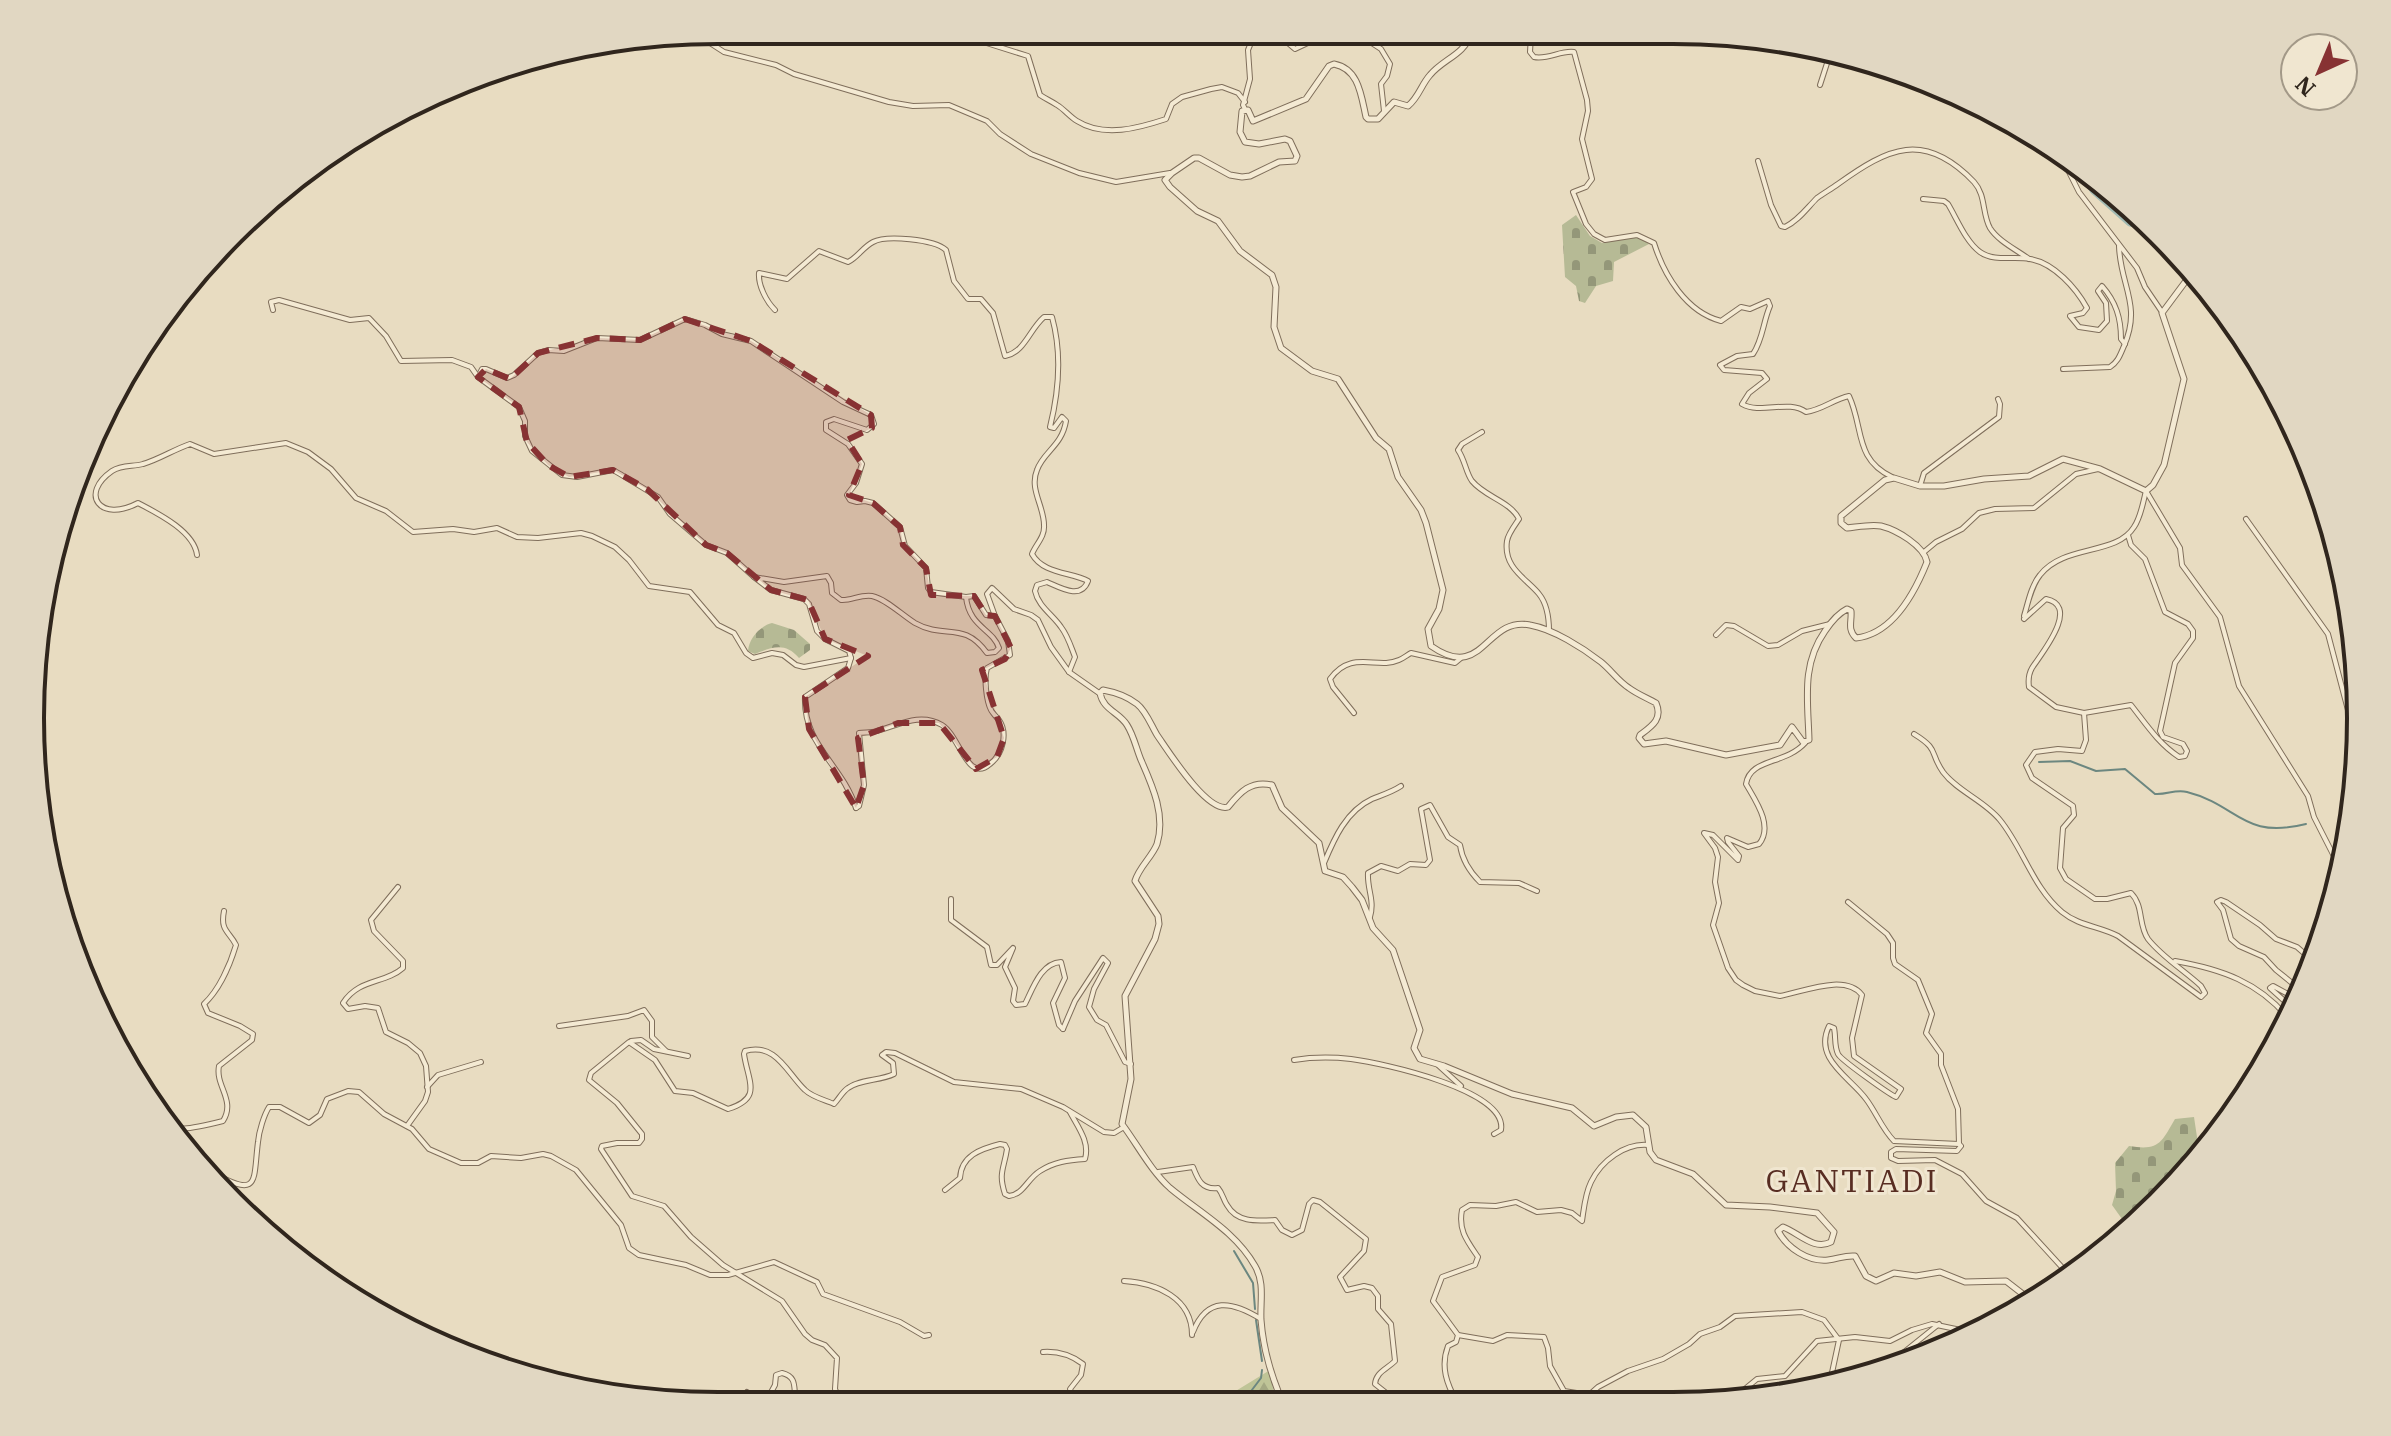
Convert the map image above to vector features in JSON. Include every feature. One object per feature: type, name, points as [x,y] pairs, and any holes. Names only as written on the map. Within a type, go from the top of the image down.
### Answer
[{"type":"street","points":[[712,44],[724,52],[776,65],[794,74],[889,102],[913,106],[949,105],[987,121],[1000,134],[1031,154],[1079,173],[1116,182],[1172,173]]},
{"type":"street","points":[[990,44],[1028,56],[1040,95],[1088,126],[1120,132],[1156,122],[1166,119],[1172,104],[1182,97],[1222,87],[1238,93],[1245,102]]},
{"type":"street","points":[[1250,44],[1250,79],[1240,132],[1245,142],[1259,144],[1285,139],[1293,146],[1297,156],[1295,161],[1279,162],[1242,177],[1230,175],[1194,158],[1165,179],[1197,211],[1218,221],[1240,251],[1272,275],[1276,287],[1274,327],[1281,348],[1312,371],[1338,379],[1376,438],[1389,449],[1398,477],[1421,510],[1442,580],[1442,598],[1428,629],[1428,638],[1431,646],[1444,655],[1462,656]]},
{"type":"street","points":[[1373,44],[1381,49],[1390,64],[1381,84],[1385,114]]},
{"type":"street","points":[[1245,109],[1253,121],[1306,99],[1329,66],[1334,64],[1346,68],[1356,78],[1368,119],[1378,119],[1394,102],[1408,106],[1414,101],[1432,72],[1467,44]]},
{"type":"street","points":[[1530,44],[1530,52],[1534,57],[1574,52],[1588,111],[1582,139],[1592,179],[1586,187],[1573,192],[1586,224],[1594,234],[1605,240],[1637,235],[1654,243],[1666,276],[1707,317],[1721,321],[1741,307],[1750,309],[1768,301],[1770,306],[1753,354],[1737,356],[1720,365],[1724,370],[1762,373],[1767,379],[1749,393],[1742,404],[1746,407],[1797,405],[1806,412],[1849,396],[1862,448],[1870,460],[1884,473],[1920,486],[2029,476],[2063,459],[2100,469],[2146,491],[2180,548],[2182,565],[2220,617],[2239,686],[2308,796],[2314,817],[2333,854]]},
{"type":"street","points":[[1820,85],[1827,62]]},
{"type":"street","points":[[1758,161],[1771,205],[1781,226],[1785,227],[1820,196],[1879,157],[1892,151],[1920,149],[1935,153],[1975,183],[1982,194],[1992,231],[2029,259],[2063,277],[2081,297],[2087,310],[2070,316],[2079,327],[2099,330],[2107,321],[2106,303],[2098,291],[2102,286],[2117,310],[2122,323],[2121,339],[2125,344]]},
{"type":"street","points":[[2070,174],[2079,192],[2137,268],[2162,313],[2182,369],[2182,393],[2164,465],[2146,491],[2136,525],[2128,535],[2094,549],[2067,554],[2038,577],[2024,619],[2046,599],[2060,607],[2057,627],[2027,679],[2029,687],[2056,707],[2084,713],[2131,705],[2169,751],[2179,757],[2185,756],[2187,751],[2183,744],[2163,737],[2160,731],[2175,663],[2193,638],[2193,631],[2188,624],[2165,612],[2145,559],[2131,545],[2128,535]]},
{"type":"street","points":[[1923,199],[1948,204],[1980,253],[2000,258],[2029,259]]},
{"type":"street","points":[[775,310],[768,303],[759,273],[787,279],[819,251],[848,262],[874,241],[893,236],[941,245],[946,250],[959,289],[968,299],[981,299],[993,313],[1005,356],[1022,348],[1032,328],[1044,317],[1052,317],[1059,362],[1057,395],[1050,427],[1054,428],[1062,417],[1066,421],[1057,444],[1035,471],[1035,493],[1045,527],[1032,554],[1038,563],[1065,576],[1088,581],[1080,591],[1066,590],[1047,582],[1037,585],[1035,591],[1038,601],[1061,626],[1068,639],[1075,657],[1069,672]]},
{"type":"street","points":[[2063,369],[2110,367],[2116,363],[2125,344],[2132,299],[2120,259],[2119,244]]},
{"type":"street","points":[[2162,313],[2186,281]]},
{"type":"street","points":[[273,310],[271,302],[279,300],[350,320],[369,318],[386,336],[401,361],[452,360],[471,367],[478,377],[519,407],[525,421],[525,436],[532,451],[562,475],[577,477],[613,470],[658,497],[670,514],[706,545],[727,553],[771,590],[804,599],[809,604],[817,631],[825,639],[849,651],[851,658],[848,668],[805,697],[805,717],[817,743],[848,788],[856,808],[864,785],[859,733],[873,733],[913,719],[928,720],[939,723],[953,734],[968,765],[984,769],[997,757],[1004,738],[1001,722],[991,710],[985,675],[987,668],[1010,655],[1011,648],[987,594],[992,588],[1014,609],[1038,620],[1051,647],[1069,672],[1100,693],[1108,709],[1123,718],[1157,801],[1158,841],[1135,881],[1158,916],[1159,924],[1155,939],[1125,996],[1131,1088],[1122,1122],[1170,1187],[1218,1222],[1255,1265],[1262,1290],[1261,1319],[1279,1392]]},
{"type":"street","points":[[478,377],[482,369],[486,369],[507,378],[538,353],[564,351],[597,338],[640,340],[685,319],[722,334],[751,341],[835,398],[874,419],[874,424],[867,430],[834,419],[826,422],[826,430],[848,444],[862,464],[860,474],[847,495],[850,500],[873,503],[900,527],[905,546],[926,568],[931,592],[974,596],[986,615],[995,616]]},
{"type":"street","points":[[1920,486],[1924,473],[1999,417],[1998,399]]},
{"type":"street","points":[[1482,432],[1458,450],[1470,479],[1518,516],[1507,540],[1507,549],[1516,574],[1540,595],[1549,615],[1549,631]]},
{"type":"street","points":[[197,555],[196,545],[183,532],[138,503],[117,511],[107,510],[98,504],[99,485],[115,469],[148,463],[190,444],[214,454],[286,443],[308,452],[331,469],[356,498],[386,511],[413,532],[453,529],[474,532],[497,528],[517,537],[581,533],[592,536],[615,547],[649,586],[690,592],[718,625],[734,633],[750,657],[772,653],[783,655],[804,667],[851,658]]},
{"type":"street","points":[[1924,552],[1979,513],[1995,509],[2034,508],[2076,474],[2100,469]]},
{"type":"street","points":[[1894,478],[1880,483],[1849,509],[1841,516],[1841,523],[1847,528],[1882,526],[1924,552],[1927,562],[1915,592],[1874,635],[1854,636],[1849,609],[1839,613],[1816,645],[1809,665],[1806,695],[1809,736],[1786,758],[1756,766],[1749,773],[1746,784],[1760,804],[1763,819],[1764,837],[1759,844],[1748,847],[1727,838],[1740,858],[1738,860],[1713,835],[1704,833],[1718,857],[1715,882],[1719,903],[1713,925],[1714,935],[1736,980],[1755,991],[1780,996],[1845,984],[1857,989],[1862,995],[1851,1044],[1854,1056],[1901,1089],[1901,1094],[1896,1097],[1891,1095],[1841,1059],[1834,1028],[1829,1026],[1826,1034],[1828,1051],[1835,1069],[1860,1091],[1894,1141],[1959,1144]]},
{"type":"street","points":[[2246,519],[2328,634],[2347,705]]},
{"type":"street","points":[[754,577],[784,582],[827,576],[831,580],[832,593],[841,600],[875,597],[917,624],[932,630],[968,634],[978,640],[987,653],[995,652],[999,648],[998,642],[972,617],[966,597]]},
{"type":"street","points":[[1354,713],[1330,679],[1341,668],[1360,661],[1397,662],[1411,653],[1455,663],[1462,656],[1485,647],[1499,630],[1528,624],[1549,631],[1583,650],[1630,689],[1656,703],[1660,712],[1658,718],[1639,738],[1644,744],[1666,741],[1732,754],[1780,745],[1792,727],[1805,743]]},
{"type":"street","points":[[1716,635],[1726,625],[1734,626],[1761,643],[1778,645],[1802,631],[1830,624]]},
{"type":"street","points":[[1100,693],[1103,690],[1112,692],[1142,708],[1192,783],[1215,805],[1228,807],[1247,787],[1264,783],[1272,785],[1282,808],[1319,843],[1327,873],[1343,877],[1352,887],[1396,958],[1420,1030],[1414,1048],[1416,1056],[1512,1094],[1572,1108],[1594,1126],[1616,1117],[1633,1115],[1646,1127],[1648,1145],[1656,1160],[1693,1174],[1726,1205],[1817,1213],[1834,1232],[1831,1242],[1825,1246],[1815,1245],[1783,1227],[1778,1231],[1805,1257],[1823,1260],[1855,1256],[1866,1276],[1876,1281],[1894,1273],[1916,1276],[1940,1272],[1965,1282],[2006,1281],[2023,1294]]},
{"type":"street","points":[[1914,734],[1930,744],[1944,772],[1998,817],[2046,897],[2063,913],[2084,925],[2104,928],[2118,936],[2201,997],[2204,996],[2201,986],[2148,938],[2137,899],[2131,893],[2095,899],[2066,879],[2060,868],[2063,828],[2074,815],[2073,806],[2032,778],[2026,765],[2035,752],[2058,749],[2082,751],[2086,740],[2084,713]]},
{"type":"street","points":[[1323,866],[1332,841],[1343,825],[1370,800],[1401,786]]},
{"type":"street","points":[[1370,920],[1373,904],[1367,882],[1368,873],[1381,866],[1398,871],[1410,864],[1426,865],[1430,860],[1421,809],[1430,805],[1448,837],[1460,845],[1467,864],[1480,882],[1519,883],[1537,891]]},
{"type":"street","points":[[398,887],[371,920],[374,931],[403,961],[403,968],[395,975],[369,982],[343,1003],[348,1009],[365,1006],[378,1008],[386,1032],[420,1053],[426,1066],[425,1101],[407,1126]]},
{"type":"street","points":[[951,899],[951,920],[987,947],[991,965],[997,965],[1013,948],[1005,967],[1015,988],[1013,1001],[1016,1005],[1025,1004],[1036,981],[1048,966],[1056,961],[1061,962],[1065,978],[1053,1003],[1063,1029],[1075,1001],[1103,958],[1108,963],[1094,989],[1089,1007],[1097,1020],[1106,1025],[1125,1062],[1131,1064]]},
{"type":"street","points":[[1848,902],[1887,934],[1893,943],[1895,964],[1912,974],[1924,992],[1932,1014],[1926,1033],[1941,1054],[1941,1065],[1958,1109],[1960,1149],[1901,1149],[1893,1150],[1890,1156],[1898,1161],[1935,1160],[1962,1174],[1986,1201],[2017,1218],[2062,1267]]},
{"type":"street","points":[[2293,983],[2264,957],[2231,939],[2223,910],[2217,902],[2226,902],[2276,939],[2304,953]]},
{"type":"street","points":[[183,1128],[223,1121],[227,1116],[226,1092],[219,1082],[219,1066],[252,1040],[253,1034],[208,1013],[204,1004],[211,997],[235,950],[235,941],[228,937],[222,922],[224,911]]},
{"type":"street","points":[[2173,960],[2241,978],[2273,999],[2281,1008]]},
{"type":"street","points":[[2284,1001],[2270,988],[2273,986],[2288,994]]},
{"type":"street","points":[[559,1026],[628,1016],[644,1010],[652,1021],[652,1037],[666,1051]]},
{"type":"street","points":[[688,1056],[654,1049],[641,1040],[629,1042],[591,1073],[589,1080],[617,1103],[642,1134],[639,1143],[617,1143],[602,1146],[601,1149],[632,1196],[664,1206],[691,1237],[723,1265],[782,1301],[805,1334],[825,1345],[837,1358],[836,1392]]},
{"type":"street","points":[[629,1042],[655,1060],[675,1091],[693,1093],[728,1109],[741,1105],[750,1097],[752,1088],[747,1078],[745,1051],[756,1048],[778,1058],[806,1091],[834,1104],[846,1089],[894,1074],[893,1063],[882,1055],[886,1052],[895,1053],[954,1082],[1021,1089],[1069,1110],[1104,1132],[1114,1133],[1124,1127]]},
{"type":"street","points":[[1294,1060],[1313,1057],[1351,1059],[1383,1065],[1463,1089]]},
{"type":"street","points":[[427,1087],[438,1075],[481,1062]]},
{"type":"street","points":[[1436,1063],[1463,1089],[1496,1110],[1502,1122],[1501,1130],[1494,1134]]},
{"type":"street","points":[[228,1181],[243,1185],[255,1178],[258,1141],[269,1107],[280,1107],[309,1123],[320,1115],[327,1099],[348,1091],[359,1092],[384,1114],[407,1126],[435,1152],[461,1163],[478,1163],[491,1156],[521,1158],[543,1154],[576,1170],[621,1225],[625,1242],[633,1251],[686,1265],[702,1274],[728,1275],[774,1262],[817,1282],[823,1294],[900,1322],[924,1336],[929,1335]]},
{"type":"street","points":[[945,1190],[960,1178],[961,1166],[966,1159],[1000,1144],[1007,1149],[1000,1169],[1005,1194],[1009,1196],[1018,1194],[1038,1172],[1061,1161],[1085,1159],[1088,1149],[1069,1110]]},
{"type":"street","points":[[1570,1392],[1564,1391],[1550,1366],[1544,1337],[1515,1334],[1493,1341],[1458,1335],[1433,1301],[1442,1277],[1475,1265],[1478,1257],[1464,1237],[1462,1210],[1470,1205],[1496,1206],[1516,1202],[1537,1212],[1561,1210],[1572,1213],[1582,1221],[1591,1182],[1603,1167],[1634,1144],[1648,1145]]},
{"type":"street","points":[[1158,1172],[1193,1167],[1203,1187],[1218,1188],[1227,1206],[1237,1215],[1251,1222],[1275,1220],[1282,1230],[1292,1235],[1302,1230],[1309,1204],[1313,1200],[1320,1202],[1366,1239],[1364,1251],[1340,1277],[1347,1290],[1364,1286],[1372,1288],[1378,1296],[1378,1309],[1391,1324],[1395,1361],[1381,1371],[1375,1384],[1385,1392]]},
{"type":"street","points":[[1124,1281],[1138,1282],[1173,1295],[1189,1316],[1192,1335],[1198,1318],[1207,1308],[1245,1309],[1261,1319]]},
{"type":"street","points":[[1592,1392],[1628,1371],[1663,1359],[1700,1334],[1720,1327],[1735,1316],[1802,1312],[1824,1320],[1839,1340],[1832,1372]]},
{"type":"street","points":[[1746,1388],[1757,1379],[1785,1376],[1817,1341],[1855,1337],[1890,1341],[1923,1326],[1939,1324],[1957,1329]]},
{"type":"street","points":[[1907,1350],[1939,1324]]},
{"type":"street","points":[[1451,1392],[1442,1361],[1448,1346],[1456,1342],[1458,1335]]},
{"type":"street","points":[[1043,1352],[1056,1352],[1083,1364],[1081,1375],[1070,1389],[1071,1392]]},
{"type":"street","points":[[770,1392],[776,1375],[782,1373],[792,1378],[794,1392]]},
{"type":"highlighted area","points":[[685,319],[751,341],[871,415],[872,428],[847,440],[862,464],[849,495],[873,503],[900,527],[903,545],[926,568],[931,595],[974,596],[986,615],[995,616],[1011,648],[1005,659],[982,670],[1004,738],[997,757],[976,769],[939,723],[898,723],[858,738],[864,785],[856,808],[809,729],[805,697],[868,656],[825,639],[808,600],[771,590],[727,553],[706,545],[647,489],[613,470],[569,477],[548,465],[527,442],[519,407],[478,377],[486,369],[510,379],[538,353],[597,338],[640,340]]},
{"type":"green space","points":[[1576,215],[1590,236],[1602,243],[1637,236],[1649,244],[1614,262],[1613,281],[1596,286],[1585,303],[1579,301],[1576,286],[1565,277],[1562,225]]},
{"type":"green space","points":[[772,623],[794,630],[810,644],[810,650],[799,658],[784,648],[755,654],[748,651],[756,633]]},
{"type":"green space","points":[[2194,1117],[2198,1141],[2150,1195],[2122,1220],[2112,1205],[2116,1191],[2115,1163],[2129,1146],[2147,1147],[2158,1143],[2175,1119]]},
{"type":"green space","points":[[1270,1370],[1274,1392],[1234,1392]]},
{"type":"waterway","points":[[2039,762],[2070,761],[2096,771],[2125,769],[2155,794],[2187,792],[2268,828],[2306,824]]},
{"type":"waterway","points":[[1234,1251],[1253,1283],[1255,1309]]},
{"type":"waterway","points":[[1256,1320],[1262,1361]]},
{"type":"waterway","points":[[1250,1392],[1261,1378],[1262,1370]]},
{"type":"district","name":"GANTIADI","points":[[1852,1180]]}]
